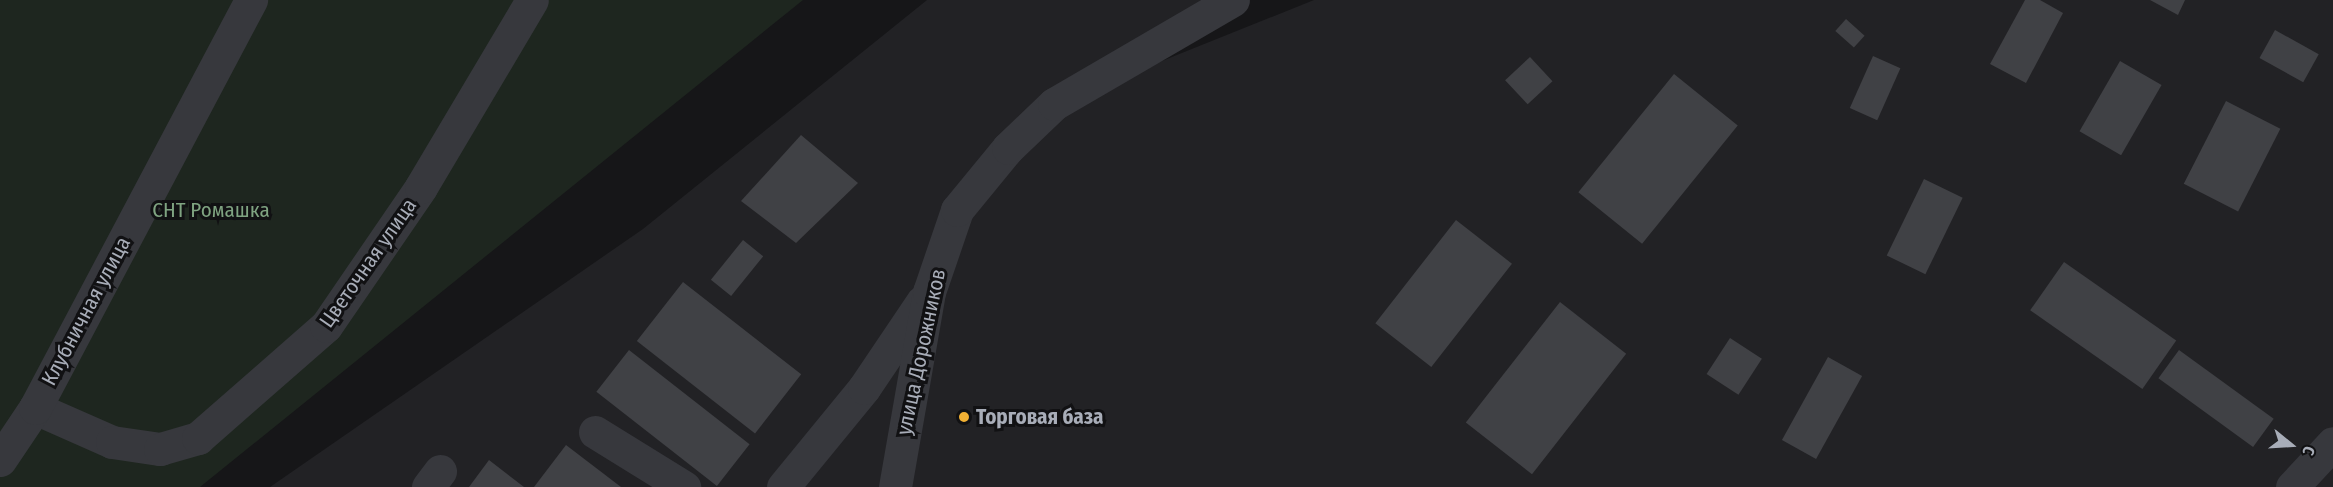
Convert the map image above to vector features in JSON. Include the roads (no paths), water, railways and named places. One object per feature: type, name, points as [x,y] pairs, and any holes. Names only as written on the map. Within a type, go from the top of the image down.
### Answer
[{"type":"street","name":"Клубничная улица","points":[[0,460],[35,408],[251,0]]},
{"type":"street","name":"Цветочная улица","points":[[35,408],[112,442],[160,448],[198,438],[326,326],[421,187],[532,0]]},
{"type":"street","name":"улица Дорожников","points":[[895,487],[929,292],[957,210],[1008,148],[1054,104],[1233,0]]},
{"type":"street","points":[[783,487],[864,388],[929,292]]},
{"type":"street","points":[[595,432],[684,487]]},
{"type":"street","points":[[2292,487],[2333,443]]},
{"type":"place","name":"Торговая база","points":[[964,417]]},
{"type":"park label","name":"СНТ Ромашка","points":[[211,210]]}]
